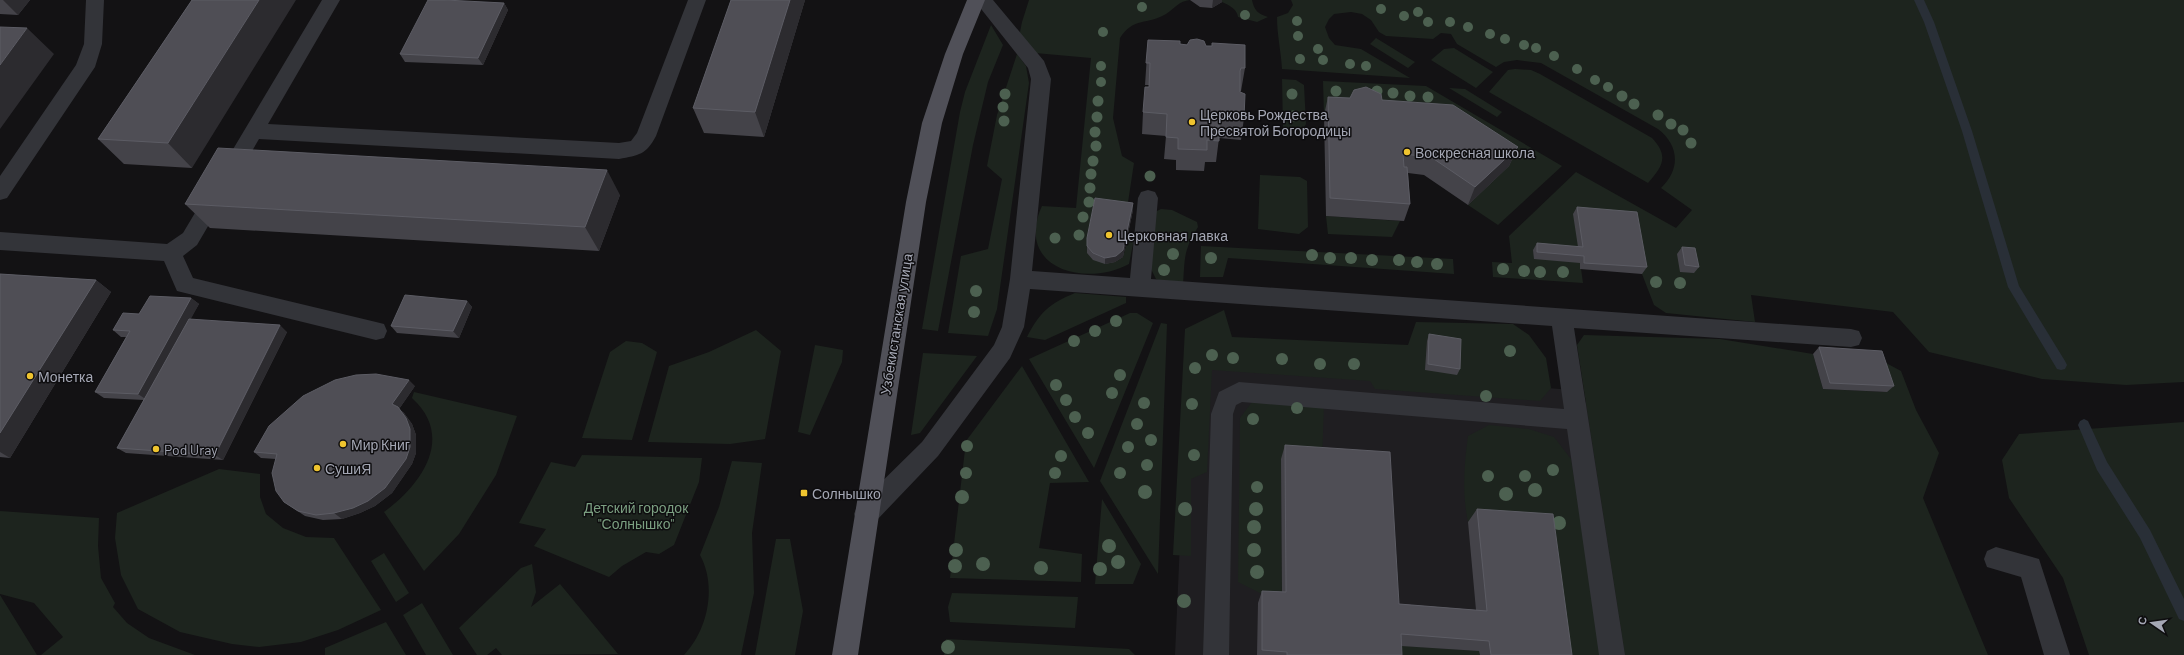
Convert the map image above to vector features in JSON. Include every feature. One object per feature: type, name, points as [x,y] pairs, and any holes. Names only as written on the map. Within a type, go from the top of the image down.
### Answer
[{"type":"main road","name":"Узбекистанская улица","points":[[846,655],[866,514],[916,202],[932,123],[954,54],[976,0]]},
{"type":"lane","points":[[0,192],[85,68],[93,44],[95,0]]},
{"type":"lane","points":[[0,241],[171,253],[190,239],[331,0]]},
{"type":"lane","points":[[255,131],[619,151],[637,148],[646,136],[697,0]]},
{"type":"lane","points":[[866,514],[930,449],[1002,351],[1013,326],[1021,280],[1041,79],[1037,66],[983,0]]},
{"type":"lane","points":[[1140,288],[1148,198]]},
{"type":"lane","points":[[171,253],[185,285],[376,331]]},
{"type":"lane","points":[[1021,280],[1851,338]]},
{"type":"lane","points":[[1562,318],[1612,655]]},
{"type":"lane","points":[[1216,655],[1222,414],[1227,399],[1239,392],[1578,420]]},
{"type":"lane","points":[[1996,559],[2030,567],[2057,655]]},
{"type":"shaded area","points":[[1188,360],[1573,390],[1836,655],[1175,655]]},
{"type":"green space","points":[[1029,0],[1190,0],[1180,3],[1166,14],[1130,27],[1120,38],[1113,118],[1122,156],[1134,163],[1127,209],[1115,262],[1123,257],[1128,238],[1134,239],[1129,264],[1111,271],[1093,274],[1075,273],[1058,267],[1046,258],[1038,245],[1036,227],[1042,206],[1076,208],[1091,58],[1035,53],[1019,37]]},
{"type":"green space","points":[[1222,0],[1252,0],[1257,11],[1268,17],[1257,22],[1238,17],[1234,10],[1222,2]]},
{"type":"green space","points":[[1291,0],[2184,0],[2184,382],[2126,385],[2042,379],[1929,352],[1893,312],[1751,295],[1755,322],[1666,313],[1654,305],[1642,274],[1632,219],[1579,254],[1583,283],[1493,277],[1492,262],[1512,263],[1509,236],[1576,172],[1676,228],[1692,210],[1661,188],[1672,173],[1675,157],[1670,142],[1665,135],[1658,129],[1541,63],[1517,60],[1504,62],[1496,67],[1457,44],[1451,34],[1441,33],[1433,39],[1386,36],[1379,32],[1371,20],[1362,14],[1351,12],[1334,14],[1329,19],[1325,27],[1329,38],[1335,45],[1361,49],[1410,78],[1282,69],[1277,17],[1288,13],[1293,5]]},
{"type":"green space","points":[[991,25],[1003,45],[988,82],[973,145],[938,331],[922,329],[960,112],[965,92]]},
{"type":"green space","points":[[1376,38],[1415,62],[1408,68],[1370,44]]},
{"type":"green space","points":[[1454,48],[1493,72],[1476,88],[1431,60],[1444,49]]},
{"type":"green space","points":[[1017,54],[1026,66],[1029,83],[997,309],[988,336],[948,333],[961,256],[988,249],[1002,179],[987,166],[997,115]]},
{"type":"green space","points":[[1508,70],[1531,70],[1540,74],[1652,138],[1661,150],[1662,156],[1660,166],[1653,177],[1648,183],[1489,92]]},
{"type":"green space","points":[[1282,79],[1296,80],[1304,85],[1306,124],[1302,130],[1283,129]]},
{"type":"green space","points":[[1323,81],[1426,86],[1562,166],[1498,225],[1468,205],[1509,165],[1324,115]]},
{"type":"green space","points":[[1449,88],[1465,89],[1502,112],[1497,117]]},
{"type":"green space","points":[[1260,175],[1300,177],[1307,181],[1308,227],[1299,234],[1258,229]]},
{"type":"green space","points":[[1161,209],[1172,210],[1197,222],[1198,227],[1187,249],[1183,285],[1168,284],[1156,279],[1150,267],[1155,212]]},
{"type":"green space","points":[[1326,216],[1400,221],[1392,237],[1328,234]]},
{"type":"green space","points":[[1201,246],[1453,259],[1454,274],[1228,258],[1223,277],[1200,277]]},
{"type":"green space","points":[[1075,293],[1126,297],[1126,303],[1045,340],[1027,337],[1036,321],[1046,310],[1052,305]]},
{"type":"green space","points":[[1224,310],[1232,337],[1408,345],[1416,322],[1513,324],[1529,335],[1546,358],[1551,388],[1540,401],[1375,389],[1370,381],[1212,370],[1207,472],[1191,479],[1191,556],[1173,555],[1185,329]]},
{"type":"green space","points":[[1130,313],[1137,313],[1153,323],[1094,468],[1029,359]]},
{"type":"green space","points":[[1161,323],[1167,324],[1158,574],[1100,481]]},
{"type":"green space","points":[[756,330],[781,351],[765,439],[730,444],[648,442],[669,366],[709,352]]},
{"type":"green space","points":[[1584,335],[1720,339],[1813,354],[1823,389],[1886,392],[1875,357],[1901,371],[1916,410],[1939,453],[1923,498],[1988,655],[1625,655],[1577,345]]},
{"type":"green space","points":[[626,341],[642,343],[657,352],[632,440],[582,438],[610,352]]},
{"type":"green space","points":[[815,345],[843,350],[842,362],[810,435],[798,432]]},
{"type":"green space","points":[[923,353],[977,356],[920,433],[911,435]]},
{"type":"green space","points":[[1022,366],[1089,482],[1050,483],[1039,548],[1082,554],[1081,582],[950,578],[966,441]]},
{"type":"green space","points":[[414,392],[517,416],[496,475],[459,534],[424,571],[384,512],[398,501],[421,474],[428,459],[432,444],[431,428],[425,413],[412,398]]},
{"type":"green space","points":[[1252,402],[1324,405],[1322,462],[1281,459],[1282,604],[1238,582],[1240,418]]},
{"type":"green space","points":[[2184,422],[2184,655],[2089,655],[2063,578],[2009,498],[2002,460],[2019,434]]},
{"type":"green space","points":[[1489,425],[1529,429],[1554,437],[1571,459],[1602,655],[1558,655],[1542,528],[1468,522],[1464,479],[1468,436]]},
{"type":"green space","name":"Детский городок \"Солнышко\"","points":[[582,455],[702,458],[699,482],[674,545],[659,554],[646,552],[622,566],[609,577],[534,546],[546,529],[519,523],[551,462],[575,467]]},
{"type":"green space","points":[[732,461],[762,463],[752,533],[754,593],[741,655],[684,655],[692,645],[704,621],[709,594],[705,567],[700,555],[719,507]]},
{"type":"green space","points":[[219,469],[260,474],[260,497],[266,514],[283,528],[306,537],[334,538],[381,610],[338,630],[301,642],[259,647],[232,644],[180,632],[138,609],[121,575],[115,538],[117,513]]},
{"type":"green space","points":[[1102,499],[1141,564],[1133,584],[1095,584]]},
{"type":"green space","points":[[0,511],[99,518],[98,546],[101,578],[115,603],[113,607],[127,623],[149,638],[195,655],[41,655],[63,637],[34,603],[0,594]]},
{"type":"green space","points":[[776,539],[790,539],[803,611],[795,655],[755,655]]},
{"type":"green space","points":[[384,553],[409,593],[396,602],[371,561]]},
{"type":"green space","points":[[532,564],[536,592],[531,607],[560,584],[618,654],[502,655],[496,648],[487,655],[477,655],[459,628],[521,568]]},
{"type":"green space","points":[[952,593],[1078,597],[1075,628],[950,622],[948,607]]},
{"type":"green space","points":[[0,595],[37,655],[0,655]]},
{"type":"green space","points":[[422,603],[453,655],[426,655],[403,615]]},
{"type":"green space","points":[[386,622],[406,655],[325,655],[325,648]]},
{"type":"green space","points":[[946,639],[1129,649],[1135,655],[944,655]]},
{"type":"green space","points":[[1393,645],[1479,651],[1480,655],[1394,655]]},
{"type":"building","points":[[192,0],[259,0],[168,143],[98,139]]},
{"type":"building","points":[[428,0],[504,3],[478,58],[400,54]]},
{"type":"building","points":[[731,0],[790,0],[755,112],[693,108]]},
{"type":"building","points":[[0,27],[27,28],[0,65]]},
{"type":"building","name":"Церковь Рождества Пресвятой Богородицы","points":[[1197,39],[1204,41],[1206,46],[1212,46],[1212,43],[1245,45],[1245,68],[1241,68],[1240,71],[1240,92],[1245,94],[1244,118],[1219,116],[1219,141],[1207,140],[1207,150],[1178,149],[1178,138],[1166,137],[1167,114],[1143,112],[1145,87],[1149,87],[1150,63],[1146,63],[1148,40],[1180,41],[1180,44],[1187,45],[1190,40]]},
{"type":"building","name":"Воскресная школа","points":[[1366,87],[1381,94],[1382,100],[1453,105],[1518,147],[1475,187],[1431,157],[1403,154],[1404,167],[1407,167],[1410,204],[1330,198],[1328,97],[1350,98],[1354,90]]},
{"type":"building","points":[[218,148],[607,170],[585,227],[185,204]]},
{"type":"building","name":"Церковная лавка","points":[[1095,198],[1133,203],[1123,250],[1116,256],[1105,258],[1093,253],[1087,246],[1087,238]]},
{"type":"building","points":[[1577,207],[1637,212],[1647,267],[1584,263],[1584,256],[1537,252],[1537,243],[1583,247]]},
{"type":"building","points":[[1682,247],[1695,248],[1699,267],[1685,265]]},
{"type":"building","name":"Монетка","points":[[0,274],[96,280],[0,433]]},
{"type":"building","points":[[405,295],[467,301],[453,331],[391,326]]},
{"type":"building","points":[[150,296],[191,298],[138,394],[95,392],[130,331],[113,330],[123,313],[139,314]]},
{"type":"building","points":[[189,319],[280,325],[215,455],[117,448]]},
{"type":"building","points":[[1429,334],[1461,339],[1460,369],[1428,364]]},
{"type":"building","points":[[1819,347],[1882,351],[1894,386],[1830,383]]},
{"type":"building","name":"Мир Книг","points":[[376,374],[409,380],[392,404],[398,407],[406,418],[410,429],[410,447],[406,459],[385,488],[368,501],[353,508],[334,513],[316,515],[298,511],[284,502],[276,491],[272,473],[277,454],[254,452],[269,426],[303,396],[335,380],[356,375]]},
{"type":"building","points":[[1285,445],[1390,452],[1399,604],[1487,611],[1477,509],[1553,514],[1572,655],[1491,655],[1489,641],[1401,634],[1402,655],[1287,655],[1287,652],[1262,650],[1262,591],[1286,592]]},
{"type":"waterway","points":[[1919,0],[1929,22],[1967,131],[2014,287],[2061,365]]},
{"type":"waterway","points":[[2084,425],[2102,466],[2145,534],[2184,614]]},
{"type":"place","name":"Церковь Рождества Пресвятой Богородицы","points":[[1192,122]]},
{"type":"place","name":"Воскресная школа","points":[[1407,152]]},
{"type":"place","name":"Церковная лавка","points":[[1109,235]]},
{"type":"place","name":"Монетка","points":[[30,376]]},
{"type":"place","name":"Мир Книг","points":[[343,444]]},
{"type":"place","name":"Pod Uray","points":[[156,449]]},
{"type":"place","name":"СушиЯ","points":[[317,468]]},
{"type":"place","name":"Солнышко","points":[[804,493]]}]
